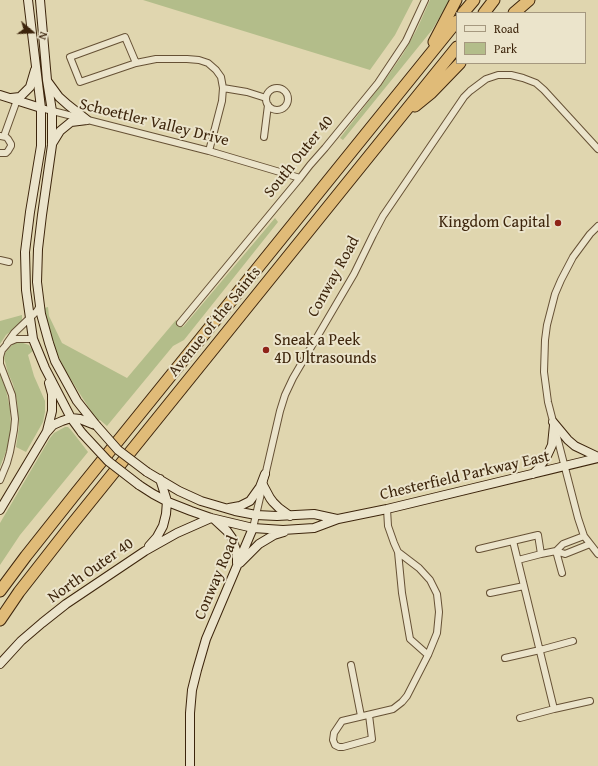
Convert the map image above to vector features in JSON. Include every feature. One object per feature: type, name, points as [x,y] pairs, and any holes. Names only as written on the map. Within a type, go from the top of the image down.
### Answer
[{"type":"highway","points":[[424,62],[456,0]]},
{"type":"highway","points":[[465,12],[474,0]]},
{"type":"highway","points":[[485,12],[494,0]]},
{"type":"highway","points":[[515,12],[529,0]]},
{"type":"highway","name":"Avenue of the Saints","points":[[0,591],[76,493],[456,22]]},
{"type":"highway","name":"Avenue of the Saints","points":[[0,620],[19,592],[69,528],[456,47]]},
{"type":"highway","points":[[396,122],[432,93],[459,64]]},
{"type":"street","name":"Chesterfield Parkway East","points":[[28,0],[41,108],[41,146],[25,252],[26,290],[33,339],[46,371],[71,418],[82,433],[108,461],[153,494],[191,511],[253,528],[290,530],[314,528],[338,519],[387,509],[598,458]]},
{"type":"street","name":"Chesterfield Parkway East","points":[[40,0],[47,80],[52,111],[52,145],[38,249],[37,282],[41,314],[55,361],[77,401],[93,423],[118,450],[147,472],[201,501],[256,515],[290,516],[314,514],[338,519]]},
{"type":"street","name":"South Outer 40","points":[[180,323],[378,83],[406,40],[425,0]]},
{"type":"street","points":[[136,63],[125,37],[70,57],[80,82],[136,63],[156,60],[187,59],[200,60],[208,63],[221,77],[223,88],[222,101],[209,151]]},
{"type":"street","points":[[0,153],[6,153],[10,149],[11,144],[8,139],[2,136],[14,99],[20,97],[30,87],[36,67]]},
{"type":"street","name":"Conway Road","points":[[190,766],[190,713],[192,690],[197,670],[206,639],[253,528],[285,395],[293,378],[354,274],[383,216],[464,97],[486,79],[498,75],[511,75],[536,83],[598,149]]},
{"type":"street","points":[[47,80],[59,97],[87,120]]},
{"type":"street","points":[[223,88],[246,92],[266,98]]},
{"type":"street","points":[[264,137],[268,105],[266,98],[270,91],[275,88],[283,89],[287,94],[287,104],[281,109],[272,109],[268,105]]},
{"type":"street","name":"Schoettler Valley Drive","points":[[0,95],[52,111],[209,151],[300,178]]},
{"type":"street","points":[[52,145],[60,131],[71,122],[87,120]]},
{"type":"street","points":[[598,226],[582,245],[567,268],[555,294],[545,340],[544,372],[553,424],[578,518],[584,536],[598,554]]},
{"type":"street","points":[[0,260],[9,262]]},
{"type":"street","points":[[0,480],[7,464],[13,440],[15,419],[12,395],[0,364],[0,357],[2,350],[14,333],[30,318],[40,305]]},
{"type":"street","points":[[5,346],[9,342],[16,339],[33,339]]},
{"type":"street","points":[[0,510],[48,428],[52,411],[52,394],[46,371]]},
{"type":"street","points":[[46,433],[53,425],[71,418],[93,423]]},
{"type":"street","points":[[553,424],[575,446],[598,458]]},
{"type":"street","points":[[532,474],[538,469],[546,458],[552,445],[553,424]]},
{"type":"street","points":[[225,508],[240,506],[250,501],[260,487],[266,474]]},
{"type":"street","points":[[144,551],[157,537],[163,526],[166,514],[167,501],[160,479]]},
{"type":"street","points":[[263,485],[273,502],[290,516]]},
{"type":"street","points":[[387,509],[388,526],[398,552],[402,593],[410,639],[428,655]]},
{"type":"street","points":[[212,518],[227,531],[232,538],[237,553],[237,566]]},
{"type":"street","name":"North Outer 40","points":[[0,664],[21,641],[42,622],[66,604],[144,551],[177,533],[212,518]]},
{"type":"street","points":[[237,566],[259,544],[274,535],[290,530]]},
{"type":"street","points":[[480,549],[538,535],[542,554]]},
{"type":"street","points":[[556,551],[562,544],[584,536]]},
{"type":"street","points":[[513,541],[554,709]]},
{"type":"street","points":[[518,560],[556,551],[564,554],[590,544]]},
{"type":"street","points":[[556,551],[562,572]]},
{"type":"street","points":[[369,715],[372,739],[343,747],[335,745],[332,740],[342,720],[393,709],[402,702],[407,696],[428,655],[437,633],[439,612],[437,594],[430,580],[419,568],[398,552]]},
{"type":"street","points":[[490,593],[524,586]]},
{"type":"street","points":[[505,658],[573,641]]},
{"type":"street","points":[[350,665],[360,716]]},
{"type":"street","points":[[520,718],[590,701]]},
{"type":"green space","points":[[143,0],[413,0],[395,35],[370,70]]},
{"type":"green space","points":[[430,0],[450,0],[432,30],[343,140],[340,138],[403,54],[417,29]]},
{"type":"green space","points":[[275,218],[278,222],[184,340],[173,346],[107,426],[100,420],[97,421],[65,370],[52,343],[44,308],[48,307],[49,316],[62,343],[127,378],[176,320],[183,327]]},
{"type":"green space","points":[[22,315],[20,324],[6,335],[0,344],[0,321]]},
{"type":"green space","points":[[18,342],[29,345],[33,351],[28,355],[34,376],[45,401],[43,422],[26,452],[16,447],[19,427],[17,401],[4,358],[5,353],[13,344]]},
{"type":"green space","points":[[0,373],[6,390],[10,409],[11,428],[10,439],[0,467]]},
{"type":"green space","points":[[68,427],[71,430],[88,452],[20,535],[0,565],[0,523],[50,438],[54,433]]},
{"type":"place","name":"Kingdom Capital","points":[[558,223]]},
{"type":"place","name":"Sneak a Peek 4D Ultrasounds","points":[[266,350]]}]
